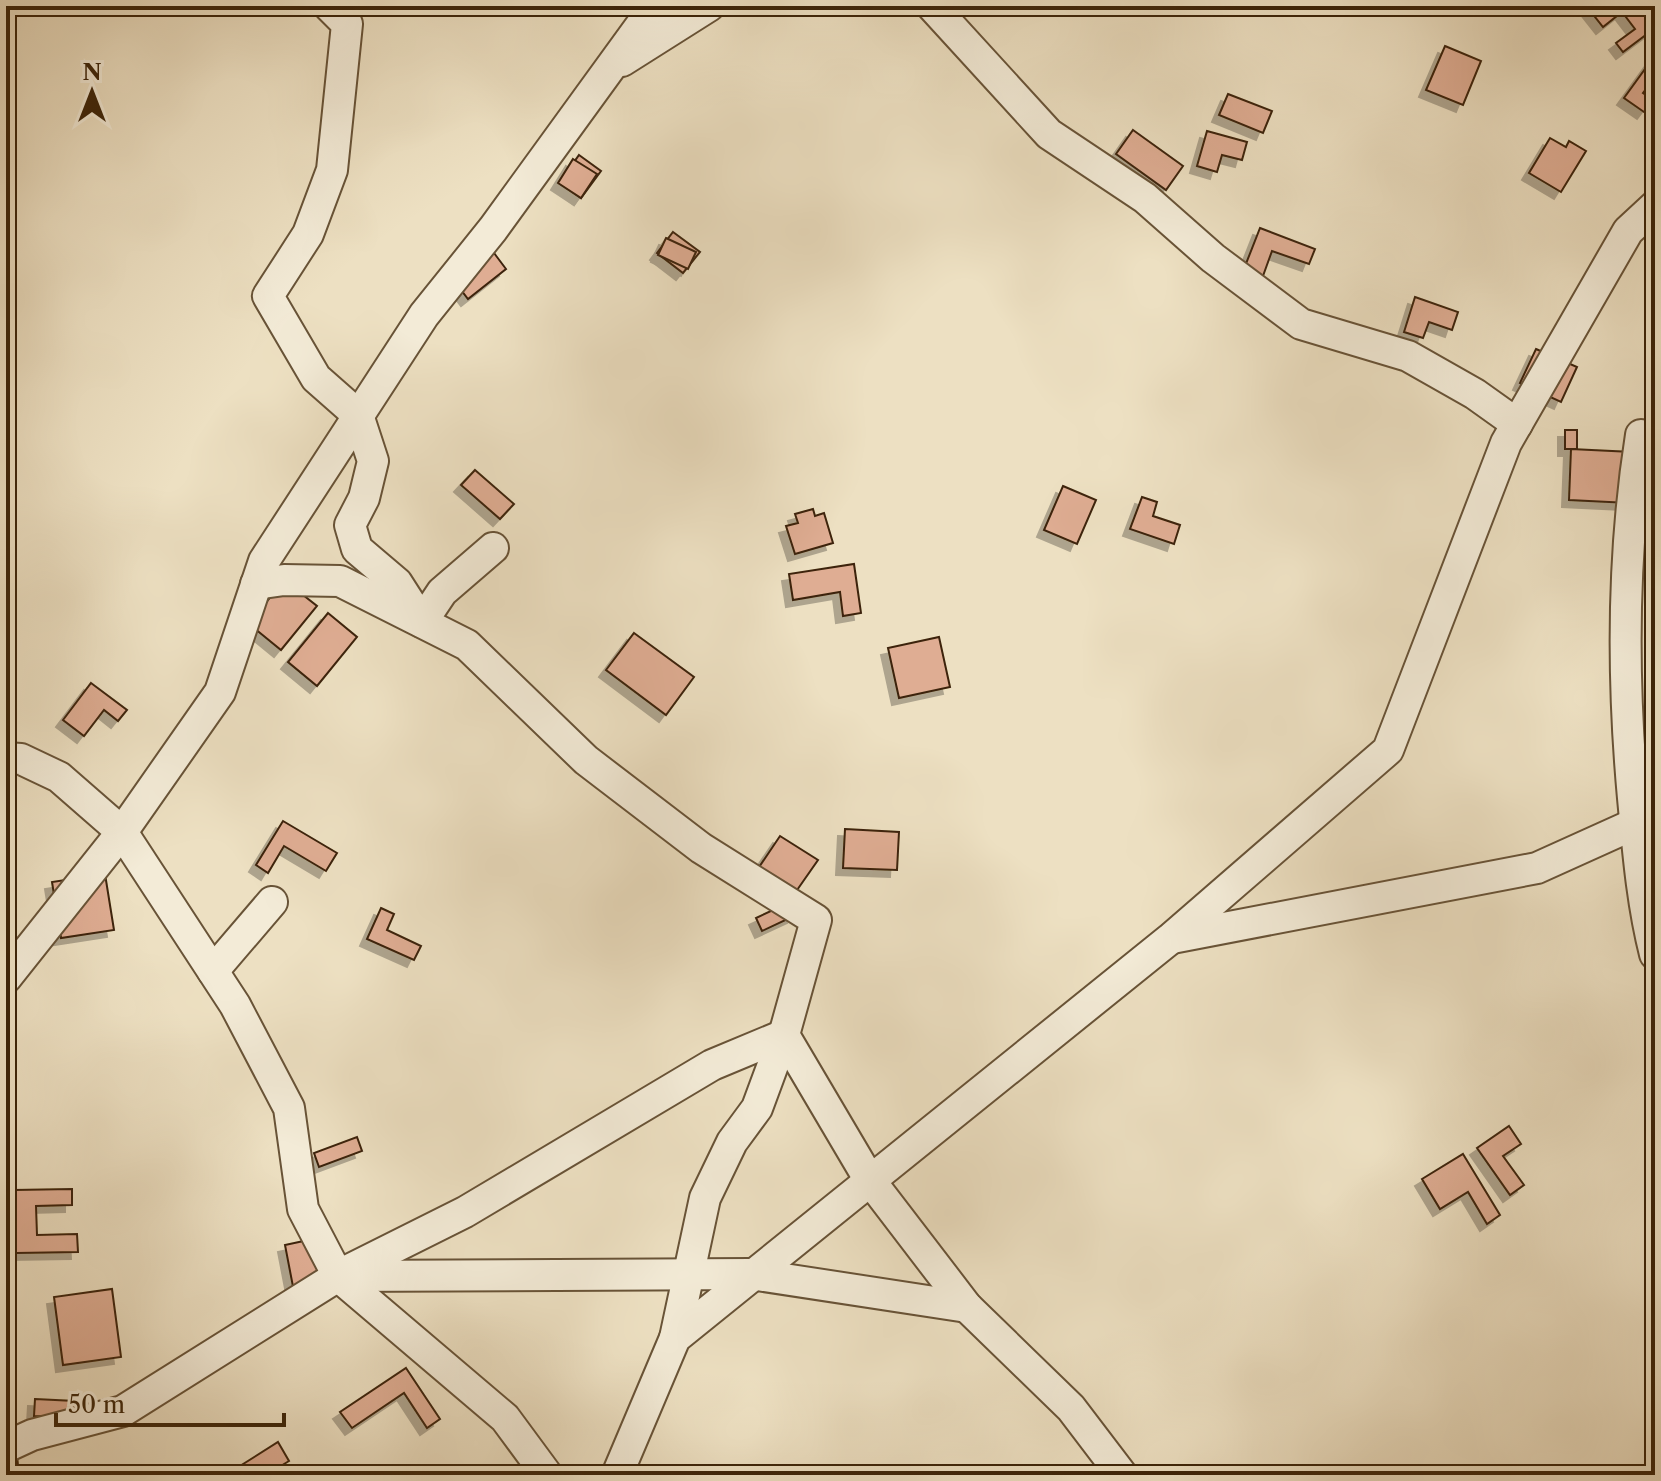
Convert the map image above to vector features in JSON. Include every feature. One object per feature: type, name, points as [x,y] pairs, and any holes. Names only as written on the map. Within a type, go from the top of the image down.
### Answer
[{"type":"street","points":[[329,6],[347,24],[332,170],[308,234],[268,296],[316,378],[358,415],[373,461],[364,498],[350,525],[353,537],[357,549],[397,583],[422,622]]},
{"type":"street","points":[[6,978],[122,832],[220,692],[264,561],[424,315],[493,229],[655,6]]},
{"type":"street","points":[[610,68],[709,6]]},
{"type":"street","points":[[932,6],[1049,134],[1145,198],[1213,258],[1301,324],[1408,356],[1475,394],[1517,424]]},
{"type":"street","points":[[675,1338],[1170,939],[1388,750],[1506,443],[1655,206]]},
{"type":"street","points":[[1641,435],[1632,491],[1625,595],[1625,714],[1645,820],[1644,912],[1655,954]]},
{"type":"street","points":[[422,622],[442,592],[493,548]]},
{"type":"street","points":[[256,584],[284,580],[340,581],[467,645],[586,760],[701,848],[816,920],[784,1035],[757,1108],[732,1142],[705,1198],[686,1274],[675,1338],[617,1475]]},
{"type":"street","points":[[6,758],[21,759],[59,777],[122,832],[213,971],[289,1108],[303,1209],[338,1276],[505,1418],[547,1475]]},
{"type":"street","points":[[1170,939],[1537,868],[1645,820]]},
{"type":"street","points":[[213,971],[272,902]]},
{"type":"street","points":[[784,1035],[869,1179],[967,1307],[1071,1408],[1122,1475]]},
{"type":"street","points":[[6,1447],[32,1435],[123,1411],[338,1276],[465,1212],[712,1065],[784,1035]]},
{"type":"street","points":[[338,1276],[751,1274],[967,1307]]},
{"type":"building","points":[[1643,6],[1655,21],[1655,28],[1623,52],[1616,43],[1635,29],[1622,12],[1603,27],[1588,8]]},
{"type":"building","points":[[1445,46],[1481,61],[1463,105],[1426,90]]},
{"type":"building","points":[[1653,58],[1655,77],[1643,93],[1653,100],[1644,112],[1624,98]]},
{"type":"building","points":[[1228,94],[1272,111],[1263,133],[1219,115]]},
{"type":"building","points":[[1133,130],[1183,166],[1166,190],[1116,154]]},
{"type":"building","points":[[1207,131],[1247,142],[1242,160],[1222,155],[1217,172],[1197,166]]},
{"type":"building","points":[[1550,138],[1566,147],[1569,141],[1586,151],[1561,192],[1529,173]]},
{"type":"building","points":[[579,155],[601,171],[581,198],[560,182]]},
{"type":"building","points":[[573,159],[597,174],[581,198],[558,183]]},
{"type":"building","points":[[1260,228],[1315,249],[1309,264],[1272,251],[1259,287],[1240,279]]},
{"type":"building","points":[[673,232],[700,252],[683,273],[657,253]]},
{"type":"building","points":[[666,238],[696,252],[688,269],[658,255]]},
{"type":"building","points":[[491,249],[506,269],[468,299],[452,278]]},
{"type":"building","points":[[1415,297],[1458,312],[1452,330],[1429,322],[1423,338],[1404,332]]},
{"type":"building","points":[[1536,349],[1577,367],[1561,402],[1520,383]]},
{"type":"building","points":[[1565,430],[1577,430],[1577,449],[1565,449]]},
{"type":"building","points":[[1571,449],[1632,452],[1629,503],[1569,500]]},
{"type":"building","points":[[475,470],[514,504],[500,519],[461,485]]},
{"type":"building","points":[[1063,486],[1096,500],[1077,544],[1044,530]]},
{"type":"building","points":[[1142,497],[1157,502],[1153,516],[1180,525],[1174,544],[1130,529]]},
{"type":"building","points":[[813,509],[815,516],[824,513],[833,543],[795,554],[786,526],[798,523],[795,514]]},
{"type":"building","points":[[854,564],[861,613],[843,616],[840,592],[793,600],[789,574]]},
{"type":"building","points":[[284,580],[317,606],[281,650],[249,624]]},
{"type":"building","points":[[328,613],[357,637],[317,686],[288,662]]},
{"type":"building","points":[[634,633],[694,677],[666,715],[606,670]]},
{"type":"building","points":[[939,637],[950,687],[899,698],[888,648]]},
{"type":"building","points":[[91,683],[127,710],[118,721],[104,710],[84,736],[63,720]]},
{"type":"building","points":[[283,821],[337,853],[326,871],[284,846],[268,873],[256,865]]},
{"type":"building","points":[[845,829],[899,832],[897,870],[843,868]]},
{"type":"building","points":[[780,836],[818,860],[788,903],[751,879]]},
{"type":"building","points":[[105,874],[114,930],[61,938],[52,882]]},
{"type":"building","points":[[788,903],[794,916],[762,931],[756,918]]},
{"type":"building","points":[[381,908],[394,914],[387,930],[421,946],[414,960],[367,939]]},
{"type":"building","points":[[1509,1126],[1521,1144],[1503,1156],[1524,1185],[1510,1195],[1477,1148]]},
{"type":"building","points":[[357,1137],[362,1151],[319,1167],[314,1153]]},
{"type":"building","points":[[1463,1154],[1500,1215],[1487,1224],[1468,1192],[1440,1209],[1422,1179]]},
{"type":"building","points":[[72,1189],[72,1205],[36,1206],[37,1235],[77,1234],[78,1252],[16,1253],[14,1190]]},
{"type":"building","points":[[313,1239],[323,1292],[295,1297],[285,1245]]},
{"type":"building","points":[[112,1289],[121,1357],[63,1365],[54,1297]]},
{"type":"building","points":[[406,1368],[440,1419],[427,1428],[404,1393],[352,1428],[340,1412]]},
{"type":"building","points":[[35,1399],[75,1401],[75,1417],[34,1416]]},
{"type":"building","points":[[15,1436],[19,1475],[6,1475],[6,1437]]},
{"type":"building","points":[[278,1442],[289,1461],[266,1475],[246,1475],[240,1466]]}]
